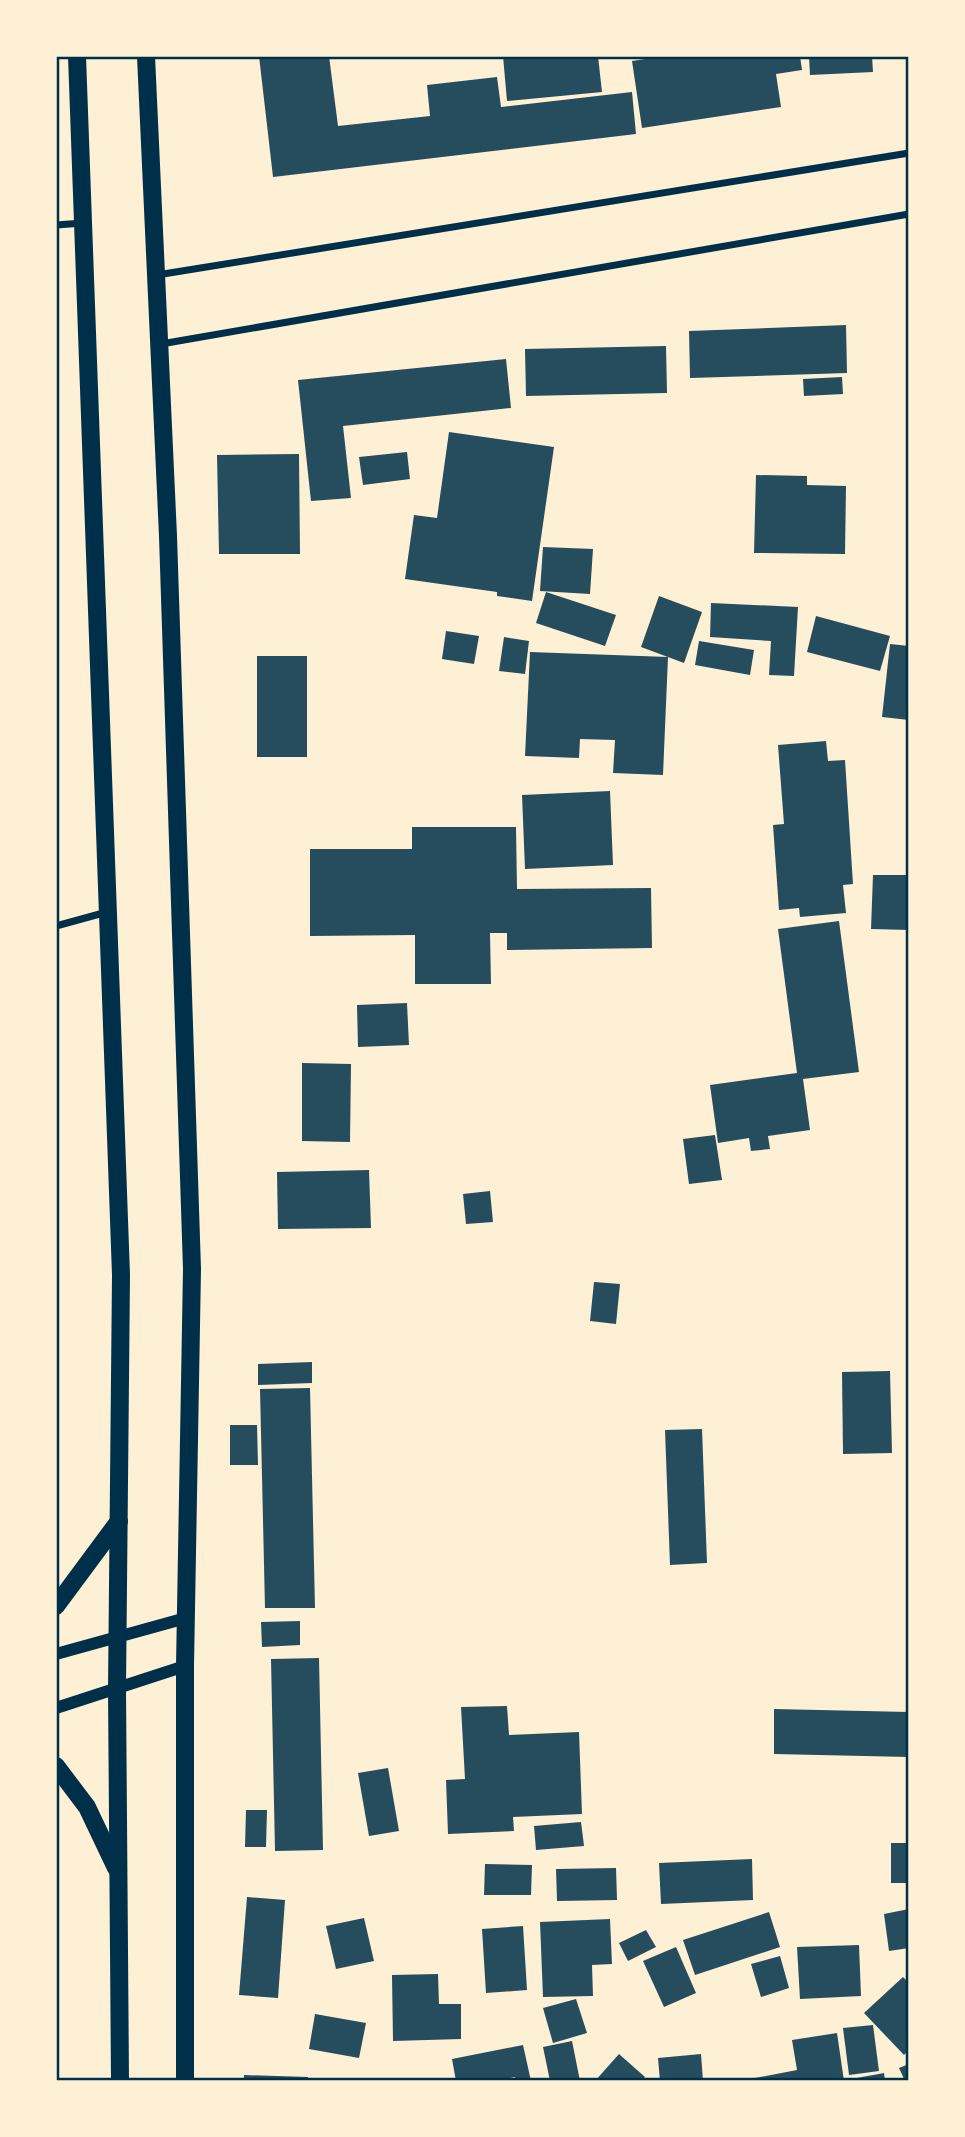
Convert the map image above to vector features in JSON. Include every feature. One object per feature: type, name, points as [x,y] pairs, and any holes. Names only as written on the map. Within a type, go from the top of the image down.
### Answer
[{"type":"main road","points":[[77,56],[121,1275],[117,1689],[120,2081]]},
{"type":"main road","points":[[146,56],[160,344],[192,1269],[185,1666],[185,2081]]},
{"type":"main road","points":[[56,1606],[69,1592],[119,1521]]},
{"type":"main road","points":[[56,1766],[87,1807],[118,1873]]},
{"type":"street","points":[[157,275],[909,153]]},
{"type":"street","points":[[160,344],[909,214]]},
{"type":"street","points":[[56,225],[84,223]]},
{"type":"street","points":[[56,926],[108,912]]},
{"type":"street","points":[[56,1654],[186,1618]]},
{"type":"street","points":[[56,1708],[185,1666]]},
{"type":"building","points":[[259,56],[329,56],[338,126],[430,116],[427,85],[497,77],[501,107],[632,92],[636,134],[273,177]]},
{"type":"building","points":[[503,56],[598,56],[602,92],[507,101]]},
{"type":"building","points":[[665,56],[800,56],[802,70],[776,74],[781,107],[642,128],[632,61]]},
{"type":"building","points":[[809,56],[872,56],[873,72],[810,75]]},
{"type":"building","points":[[846,325],[847,373],[690,378],[689,331]]},
{"type":"building","points":[[666,346],[667,393],[526,396],[525,349]]},
{"type":"building","points":[[506,359],[511,408],[343,426],[351,498],[311,501],[298,380]]},
{"type":"building","points":[[842,377],[843,394],[804,396],[803,379]]},
{"type":"building","points":[[449,432],[554,447],[532,601],[497,596],[497,592],[405,579],[414,515],[437,518]]},
{"type":"building","points":[[407,452],[410,479],[363,485],[359,457]]},
{"type":"building","points":[[299,454],[300,554],[219,554],[217,455]]},
{"type":"building","points":[[756,475],[807,476],[807,485],[846,486],[845,554],[754,553]]},
{"type":"building","points":[[543,547],[593,549],[590,594],[540,591]]},
{"type":"building","points":[[546,592],[616,615],[605,646],[536,623]]},
{"type":"building","points":[[659,596],[702,612],[684,663],[641,647]]},
{"type":"building","points":[[711,603],[798,607],[794,676],[769,675],[771,641],[710,637]]},
{"type":"building","points":[[816,616],[890,636],[880,671],[807,652]]},
{"type":"building","points":[[446,631],[479,636],[474,664],[442,659]]},
{"type":"building","points":[[504,637],[529,641],[525,674],[499,671]]},
{"type":"building","points":[[699,641],[754,650],[750,675],[695,665]]},
{"type":"building","points":[[890,644],[909,646],[909,720],[882,717]]},
{"type":"building","points":[[530,652],[668,657],[663,775],[613,773],[615,740],[580,739],[579,758],[525,756]]},
{"type":"building","points":[[257,656],[307,656],[307,757],[257,757]]},
{"type":"building","points":[[826,741],[828,761],[845,760],[853,884],[843,885],[846,913],[800,917],[799,908],[779,910],[773,825],[784,824],[778,745]]},
{"type":"building","points":[[610,791],[613,865],[525,869],[522,795]]},
{"type":"building","points":[[412,827],[516,827],[517,889],[651,888],[652,948],[507,950],[507,933],[490,933],[491,984],[415,984],[415,935],[310,936],[310,849],[412,849]]},
{"type":"building","points":[[873,875],[909,875],[909,930],[871,929]]},
{"type":"building","points":[[839,921],[859,1072],[803,1079],[810,1130],[768,1136],[770,1149],[751,1151],[749,1138],[718,1143],[710,1085],[797,1073],[778,929]]},
{"type":"building","points":[[407,1003],[409,1045],[358,1047],[357,1005]]},
{"type":"building","points":[[302,1063],[351,1064],[350,1142],[302,1141]]},
{"type":"building","points":[[715,1135],[722,1180],[689,1184],[683,1139]]},
{"type":"building","points":[[369,1170],[371,1228],[278,1229],[277,1172]]},
{"type":"building","points":[[490,1191],[493,1222],[466,1224],[463,1194]]},
{"type":"building","points":[[594,1282],[620,1284],[616,1324],[590,1321]]},
{"type":"building","points":[[312,1362],[312,1383],[258,1385],[258,1364]]},
{"type":"building","points":[[890,1371],[892,1453],[843,1454],[842,1372]]},
{"type":"building","points":[[310,1388],[315,1608],[265,1608],[260,1389]]},
{"type":"building","points":[[230,1425],[257,1425],[258,1465],[230,1465]]},
{"type":"building","points":[[702,1429],[707,1563],[670,1565],[665,1430]]},
{"type":"building","points":[[300,1621],[300,1645],[262,1647],[261,1622]]},
{"type":"building","points":[[319,1658],[323,1850],[275,1851],[271,1659]]},
{"type":"building","points":[[507,1706],[509,1735],[579,1732],[582,1814],[513,1817],[514,1831],[448,1834],[446,1780],[465,1779],[461,1707]]},
{"type":"building","points":[[774,1709],[909,1712],[909,1757],[774,1754]]},
{"type":"building","points":[[388,1768],[399,1831],[369,1836],[358,1773]]},
{"type":"building","points":[[246,1810],[267,1810],[266,1847],[245,1847]]},
{"type":"building","points":[[581,1822],[584,1846],[536,1850],[534,1826]]},
{"type":"building","points":[[891,1843],[909,1843],[909,1883],[891,1883]]},
{"type":"building","points":[[752,1859],[753,1900],[661,1904],[659,1863]]},
{"type":"building","points":[[485,1864],[532,1865],[531,1895],[484,1895]]},
{"type":"building","points":[[616,1868],[617,1900],[557,1901],[556,1869]]},
{"type":"building","points":[[247,1897],[285,1900],[278,1998],[239,1995]]},
{"type":"building","points":[[909,1909],[909,1948],[889,1951],[884,1914]]},
{"type":"building","points":[[769,1912],[780,1947],[695,1975],[683,1940]]},
{"type":"building","points":[[364,1918],[374,1961],[336,1969],[326,1926]]},
{"type":"building","points":[[610,1919],[612,1964],[592,1965],[593,1996],[543,1997],[540,1922]]},
{"type":"building","points":[[523,1926],[527,1990],[486,1993],[482,1929]]},
{"type":"building","points":[[646,1930],[656,1947],[628,1961],[619,1943]]},
{"type":"building","points":[[859,1945],[861,1996],[800,1999],[797,1947]]},
{"type":"building","points":[[676,1947],[696,1993],[664,2007],[643,1961]]},
{"type":"building","points":[[780,1956],[789,1988],[761,1997],[751,1964]]},
{"type":"building","points":[[438,1974],[439,2004],[461,2004],[461,2039],[393,2041],[392,1975]]},
{"type":"building","points":[[903,1977],[909,1983],[909,2050],[904,2055],[864,2013]]},
{"type":"building","points":[[576,1999],[587,2033],[553,2043],[543,2008]]},
{"type":"building","points":[[315,2014],[366,2023],[359,2058],[309,2049]]},
{"type":"building","points":[[873,2025],[879,2071],[849,2075],[843,2028]]},
{"type":"building","points":[[837,2033],[844,2081],[739,2081],[797,2070],[792,2040]]},
{"type":"building","points":[[572,2041],[580,2081],[550,2081],[543,2047]]},
{"type":"building","points":[[523,2045],[531,2081],[516,2081],[515,2077],[495,2081],[456,2081],[452,2059]]},
{"type":"building","points":[[619,2054],[645,2077],[641,2081],[595,2081]]},
{"type":"building","points":[[701,2054],[703,2081],[660,2081],[658,2058]]},
{"type":"building","points":[[909,2064],[909,2081],[905,2081],[899,2068]]},
{"type":"building","points":[[884,2073],[885,2081],[846,2081],[846,2080]]},
{"type":"building","points":[[244,2075],[308,2077],[308,2081],[244,2081]]}]
